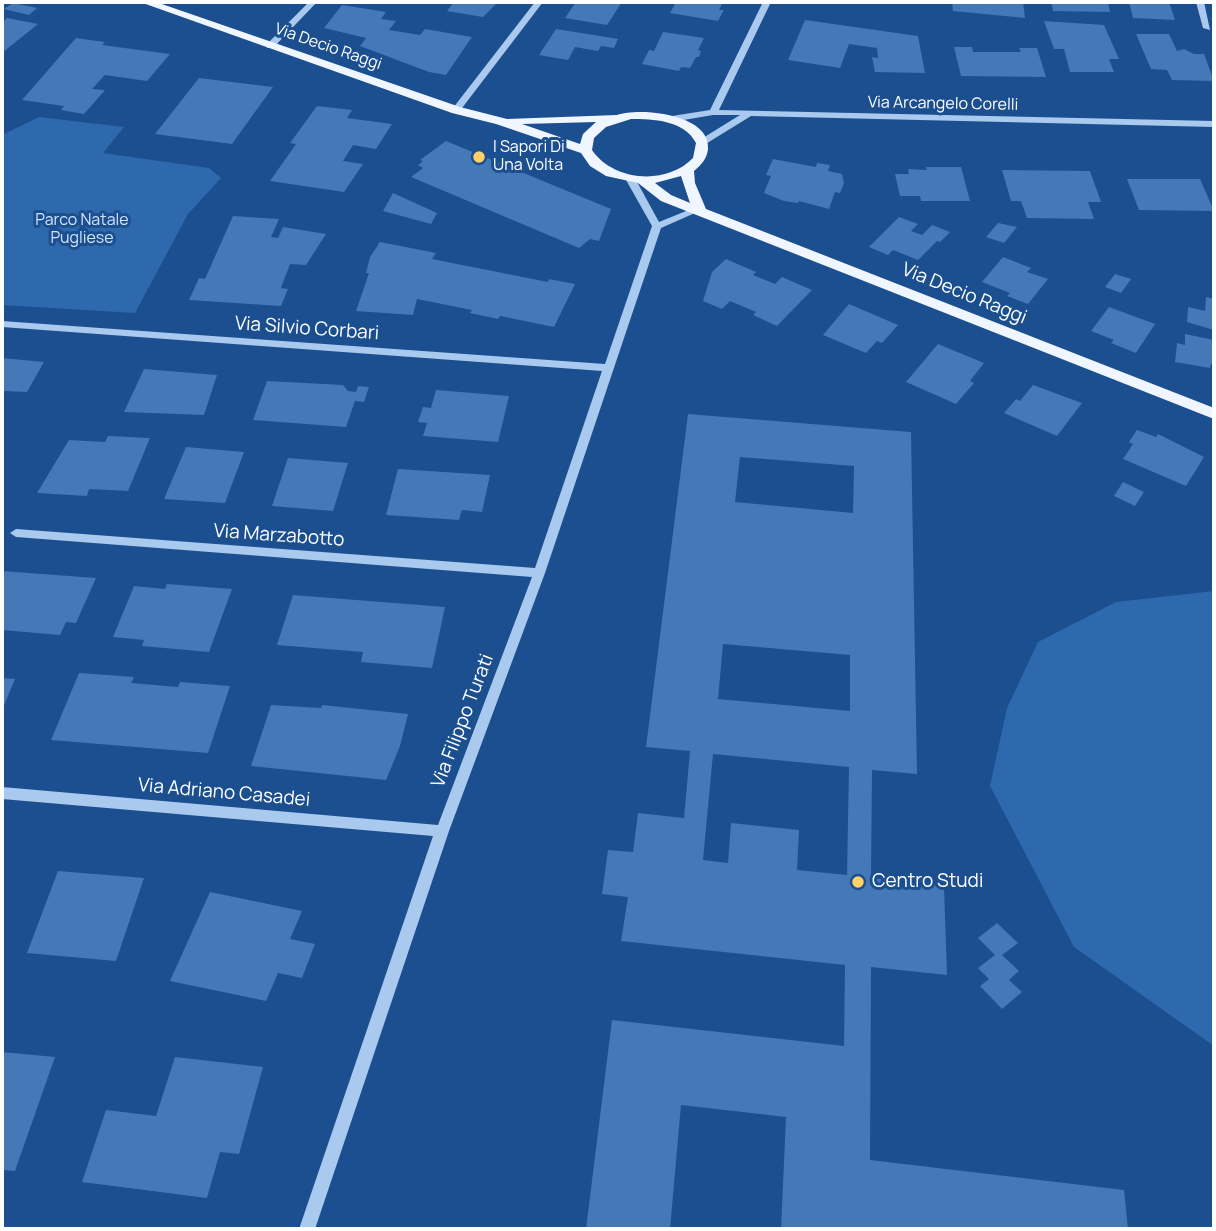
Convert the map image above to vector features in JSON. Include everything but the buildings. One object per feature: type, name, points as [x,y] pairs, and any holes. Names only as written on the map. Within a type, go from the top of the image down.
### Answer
[{"type":"main road","name":"Via Decio Raggi","points":[[146,2],[456,110],[500,121],[585,150],[589,160],[599,169],[637,180],[666,198],[1214,414]]},
{"type":"main road","name":"Via Decio Raggi","points":[[500,121],[645,115],[672,119]]},
{"type":"main road","points":[[585,150],[586,140],[592,131],[617,118]]},
{"type":"main road","points":[[637,180],[674,176],[687,170],[702,153],[696,134],[672,119]]},
{"type":"main road","points":[[687,170],[688,183],[699,209]]},
{"type":"street","points":[[270,46],[313,2]]},
{"type":"street","points":[[456,110],[539,2]]},
{"type":"street","points":[[713,112],[766,2]]},
{"type":"street","points":[[1199,2],[1207,28]]},
{"type":"street","name":"Via Arcangelo Corelli","points":[[672,119],[713,112],[1214,124]]},
{"type":"street","points":[[701,143],[748,114]]},
{"type":"street","points":[[637,180],[657,226],[699,209]]},
{"type":"street","name":"Via Filippo Turati","points":[[307,1229],[442,831],[539,573],[657,226]]},
{"type":"street","name":"Via Silvio Corbari","points":[[2,324],[609,368]]},
{"type":"street","name":"Via Marzabotto","points":[[16,533],[539,573]]},
{"type":"street","name":"Via Adriano Casadei","points":[[2,793],[442,831]]},
{"type":"green space","name":"Parco Natale Pugliese","points":[[39,117],[124,127],[103,153],[209,168],[221,178],[188,214],[135,313],[2,305],[2,135]]},
{"type":"green space","points":[[1214,591],[1214,1046],[1074,947],[990,786],[1007,708],[1038,642],[1116,602]]},
{"type":"place","name":"I Sapori Di Una Volta","points":[[479,157]]},
{"type":"place","name":"Centro Studi","points":[[858,882]]}]
